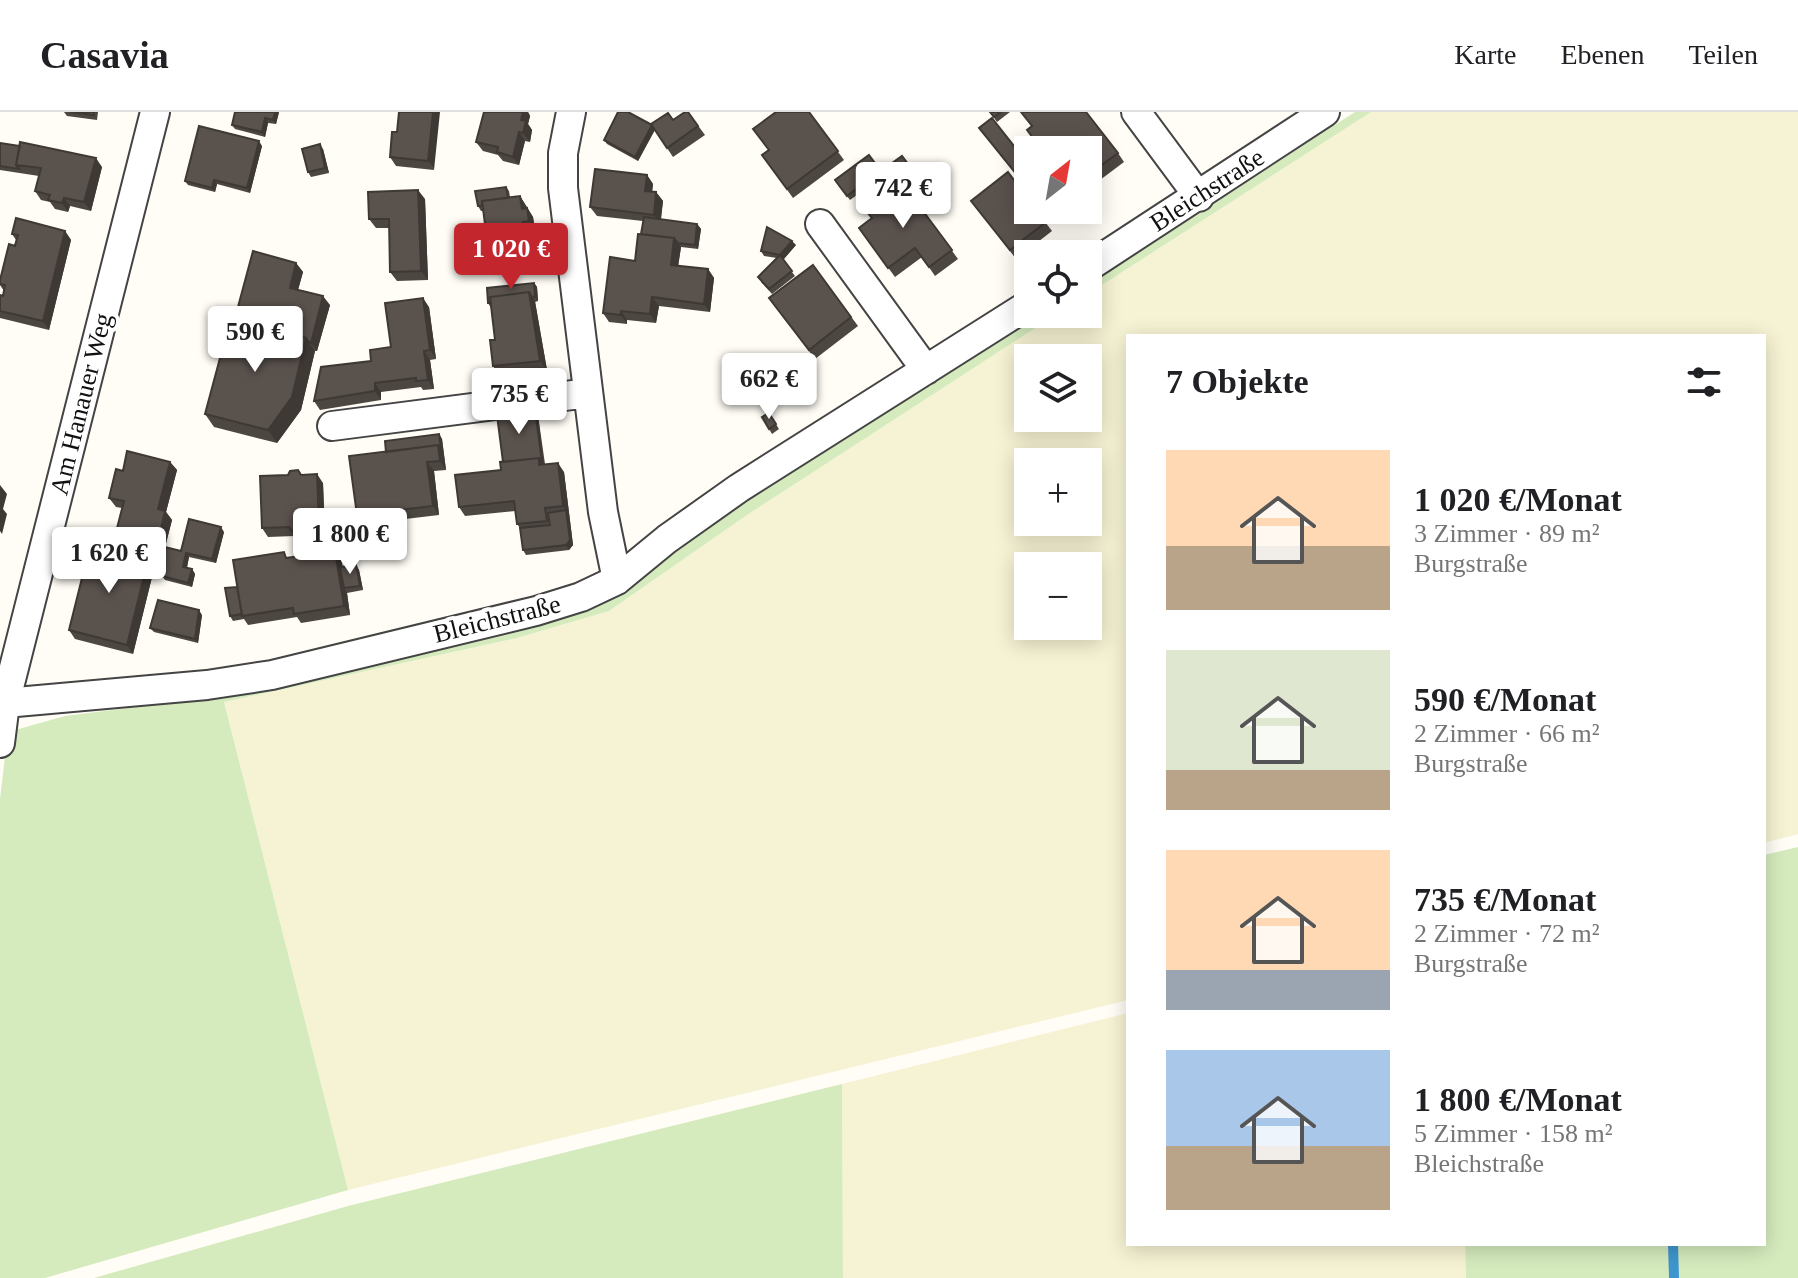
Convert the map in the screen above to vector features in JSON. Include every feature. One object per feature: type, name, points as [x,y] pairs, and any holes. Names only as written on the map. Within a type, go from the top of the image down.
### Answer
[{"type":"street","name":"Am Hanauer Weg","points":[[0,743],[5,703],[155,112]]},
{"type":"street","points":[[571,112],[563,153],[563,188],[603,512],[617,580]]},
{"type":"street","points":[[1136,112],[1199,197]]},
{"type":"street","name":"Bleichstraße","points":[[1102,258],[1325,112]]},
{"type":"street","points":[[820,224],[926,370]]},
{"type":"street","name":"Bleichstraße","points":[[5,703],[207,685],[272,675],[536,611],[581,597],[617,580],[667,539],[739,488],[1014,314]]},
{"type":"street","points":[[332,426],[588,393]]},
{"type":"shaded area","points":[[1371,112],[1798,112],[1798,834],[1766,842],[1766,334],[1126,334],[1126,1000],[348,1190],[224,702],[517,638],[609,611],[747,515],[1035,328],[1102,328],[1102,285]]},
{"type":"shaded area","points":[[1126,1013],[1126,1246],[1465,1246],[1466,1278],[843,1278],[842,1084]]},
{"type":"green space","points":[[1355,112],[1371,112],[1102,285],[1102,274]]},
{"type":"green space","points":[[1017,328],[1035,328],[747,515],[609,611],[517,638],[224,702],[348,1190],[45,1278],[0,1278],[0,799],[8,732],[65,716],[221,696],[610,598],[737,505]]},
{"type":"green space","points":[[1798,847],[1798,1278],[1466,1278],[1465,1246],[1766,1246],[1766,855]]},
{"type":"green space","points":[[842,1084],[843,1278],[94,1278],[348,1206]]},
{"type":"building","points":[[235,112],[275,112],[273,120],[265,118],[262,132],[232,125]]},
{"type":"building","points":[[399,112],[433,112],[428,161],[390,157],[392,132],[397,132]]},
{"type":"building","points":[[484,112],[523,112],[521,120],[526,121],[523,133],[519,132],[513,157],[497,152],[498,147],[476,142]]},
{"type":"building","points":[[618,112],[628,112],[652,125],[635,157],[604,140]]},
{"type":"building","points":[[685,112],[698,126],[667,148],[651,124],[668,113],[673,120]]},
{"type":"building","points":[[776,112],[809,112],[838,151],[787,189],[762,155],[769,150],[753,129]]},
{"type":"building","points":[[1021,112],[1086,112],[1118,153],[1102,165],[1102,136],[1032,136],[1027,130],[1032,126]]},
{"type":"building","points":[[992,118],[1014,146],[1014,171],[979,128]]},
{"type":"building","points":[[199,126],[259,141],[247,188],[214,180],[212,188],[185,181]]},
{"type":"building","points":[[20,142],[96,158],[84,202],[64,198],[62,203],[48,200],[50,195],[35,191],[41,168],[16,165]]},
{"type":"building","points":[[0,143],[20,146],[16,165],[19,169],[0,166]]},
{"type":"building","points":[[320,144],[325,168],[308,172],[302,149]]},
{"type":"building","points":[[869,155],[881,171],[902,156],[919,179],[906,188],[903,184],[886,197],[871,178],[847,196],[835,180]]},
{"type":"building","points":[[595,169],[647,175],[645,191],[656,192],[654,215],[590,207]]},
{"type":"building","points":[[1008,172],[1014,180],[1014,224],[1043,224],[1023,240],[1014,240],[1014,247],[1010,250],[971,201]]},
{"type":"building","points":[[903,184],[952,250],[929,267],[915,248],[888,268],[859,228],[872,218],[867,212]]},
{"type":"building","points":[[506,187],[508,198],[482,201],[482,206],[478,206],[475,191]]},
{"type":"building","points":[[418,190],[421,271],[390,272],[389,219],[369,219],[368,192]]},
{"type":"building","points":[[520,196],[522,209],[527,208],[529,221],[523,222],[527,247],[510,249],[509,244],[488,247],[482,201]]},
{"type":"building","points":[[644,217],[697,224],[695,245],[678,243],[674,238],[641,234]]},
{"type":"building","points":[[16,218],[65,231],[43,321],[0,311],[0,295],[3,296],[5,285],[0,284],[0,280],[9,244],[15,246],[18,235],[12,234]]},
{"type":"building","points":[[767,227],[792,241],[780,255],[761,251]]},
{"type":"building","points":[[638,234],[674,238],[671,265],[708,269],[704,304],[652,297],[650,314],[603,313],[610,257],[635,261]]},
{"type":"building","points":[[253,251],[296,263],[290,288],[323,296],[311,343],[306,338],[235,318]]},
{"type":"building","points":[[780,255],[792,271],[769,289],[758,277]]},
{"type":"building","points":[[813,265],[851,317],[809,350],[769,298]]},
{"type":"building","points":[[534,283],[535,297],[529,292],[490,297],[491,303],[488,303],[487,288]]},
{"type":"building","points":[[529,292],[540,361],[493,366],[490,340],[495,340],[490,297]]},
{"type":"building","points":[[423,298],[430,350],[424,351],[428,380],[416,381],[416,378],[375,383],[375,391],[314,401],[321,367],[371,361],[370,350],[391,347],[385,303]]},
{"type":"building","points":[[231,317],[306,338],[292,397],[268,430],[205,414]]},
{"type":"building","points":[[535,410],[542,462],[539,458],[503,462],[497,415]]},
{"type":"building","points":[[769,413],[776,424],[769,429],[762,417]]},
{"type":"building","points":[[439,434],[441,449],[438,445],[386,452],[385,441]]},
{"type":"building","points":[[438,445],[440,461],[427,462],[433,506],[357,515],[349,456]]},
{"type":"building","points":[[127,451],[170,462],[158,509],[165,511],[158,542],[116,532],[124,501],[109,498],[116,469],[123,471]]},
{"type":"building","points":[[539,458],[539,465],[558,463],[563,506],[545,508],[547,521],[517,524],[514,501],[459,507],[455,475],[501,470],[500,462]]},
{"type":"building","points":[[298,470],[301,475],[317,474],[319,526],[302,527],[299,531],[292,531],[289,527],[262,528],[260,476],[288,475],[290,471]]},
{"type":"building","points":[[566,510],[570,540],[566,545],[523,550],[520,528],[550,525],[548,513]]},
{"type":"building","points":[[189,519],[221,527],[212,559],[186,553],[183,567],[192,569],[188,583],[162,576],[165,562],[128,553],[132,539],[181,551]]},
{"type":"building","points":[[90,546],[148,560],[127,645],[69,630]]},
{"type":"building","points":[[335,551],[344,606],[294,614],[293,608],[242,616],[233,560],[284,552],[286,558]]},
{"type":"building","points":[[356,565],[360,586],[344,588],[340,567]]},
{"type":"building","points":[[237,587],[242,614],[230,616],[225,588]]},
{"type":"building","points":[[158,600],[199,610],[195,639],[150,628]]},
{"type":"waterway","points":[[1673,1246],[1674,1278]]}]
